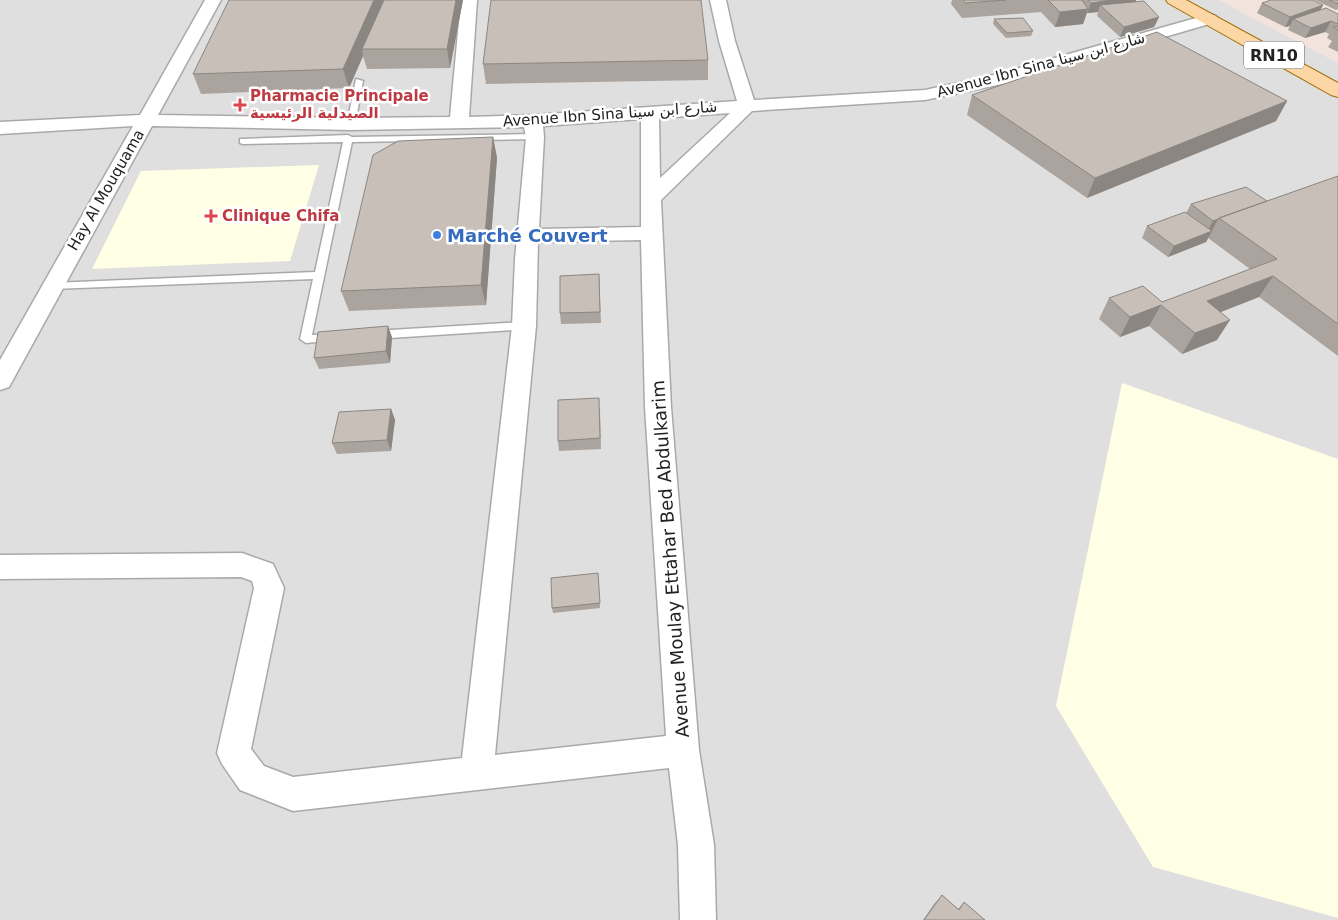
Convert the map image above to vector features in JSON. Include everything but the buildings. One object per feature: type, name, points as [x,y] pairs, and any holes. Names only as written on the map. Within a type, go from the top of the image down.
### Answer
[{"type":"main road","name":"RN10","points":[[1174,0],[1338,91]]},
{"type":"street","name":"Hay Al Mouquama","points":[[0,381],[213,0]]},
{"type":"street","points":[[459,122],[469,0]]},
{"type":"street","points":[[652,197],[746,106],[727,41],[718,0]]},
{"type":"street","name":"Avenue Ibn Sina شارع ابن سينا","points":[[0,128],[146,120],[349,131],[459,122],[534,129],[650,113],[925,95],[965,88],[1210,19]]},
{"type":"street","name":"Avenue Moulay Ettahar Bed Abdulkarim","points":[[650,113],[651,233],[658,407],[683,750],[696,845],[698,920]]},
{"type":"street","points":[[477,773],[524,326],[534,129]]},
{"type":"street","points":[[528,236],[651,233]]},
{"type":"street","points":[[0,567],[242,565],[263,573],[269,588],[234,753],[252,778],[293,794],[683,750]]},
{"type":"lane","points":[[345,337],[306,339],[359,81]]},
{"type":"lane","points":[[243,141],[349,131],[534,129]]},
{"type":"lane","points":[[52,286],[318,275]]},
{"type":"lane","points":[[365,336],[524,326]]},
{"type":"shaded area","points":[[0,0],[1338,0],[1338,920],[0,920]]},
{"type":"shaded area","points":[[1219,0],[1338,0],[1338,63],[1254,19]]},
{"type":"shaded area","name":"Clinique Chifa","points":[[319,165],[290,261],[92,269],[141,171]]},
{"type":"shaded area","points":[[1122,383],[1338,459],[1338,918],[1153,867],[1056,706]]},
{"type":"place","name":"Pharmacie Principale الصيدلية الرئيسية","points":[[240,105]]},
{"type":"place","name":"Clinique Chifa","points":[[211,216]]},
{"type":"place","name":"Marché Couvert","points":[[437,235]]}]
